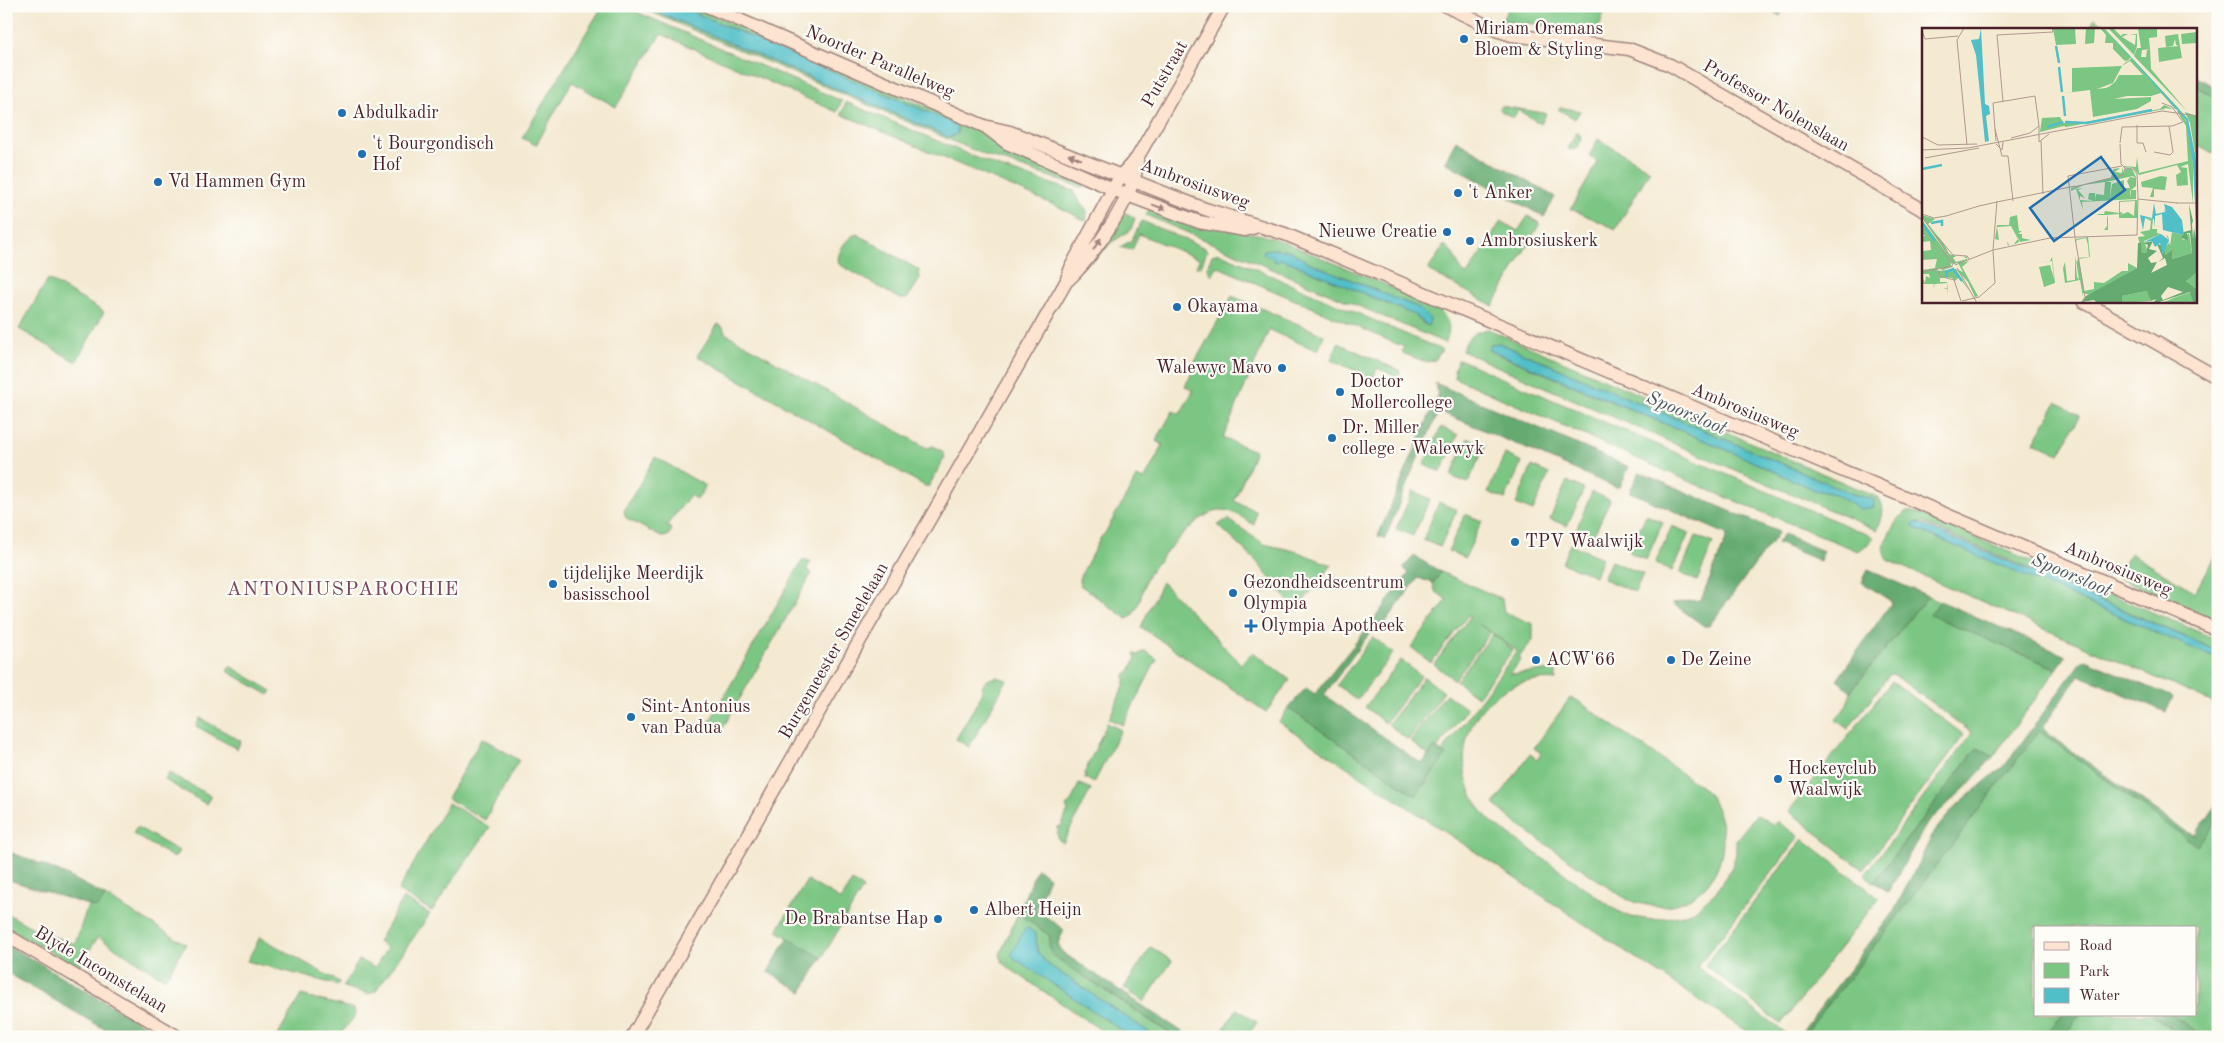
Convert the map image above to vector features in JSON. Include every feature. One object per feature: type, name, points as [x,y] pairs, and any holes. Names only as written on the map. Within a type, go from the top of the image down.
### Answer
[{"type":"street","name":"Noorder Parallelweg","points":[[707,6],[984,126],[1010,132],[1121,175]]},
{"type":"street","name":"Putstraat","points":[[1121,175],[1136,158],[1224,6]]},
{"type":"street","name":"Professor Nolenslaan","points":[[1446,6],[1486,26],[1526,38],[1606,45],[1629,49],[1670,65],[1922,209]]},
{"type":"street","name":"Noorder Parallelweg","points":[[984,126],[1007,143],[1114,189]]},
{"type":"street","name":"Putstraat","points":[[1134,180],[1136,158]]},
{"type":"street","name":"Ambrosiusweg","points":[[1121,175],[1205,209],[1285,234],[2218,630]]},
{"type":"street","points":[[1114,189],[1121,175]]},
{"type":"street","points":[[1127,195],[1134,180]]},
{"type":"street","name":"Ambrosiusweg","points":[[1114,189],[1199,222],[1245,230],[1258,226]]},
{"type":"street","name":"Burgemeester Smeelelaan","points":[[632,1037],[1066,282],[1072,265],[1114,189]]},
{"type":"street","name":"Burgemeester Smeelelaan","points":[[1066,282],[1081,268],[1127,195]]},
{"type":"street","points":[[2085,302],[2218,378]]},
{"type":"street","name":"Blyde Incomstelaan","points":[[6,935],[178,1037]]},
{"type":"green space","points":[[593,6],[623,6],[842,101],[837,112],[661,34],[616,107],[572,82],[536,145],[522,138],[600,10]]},
{"type":"green space","points":[[637,6],[644,6],[949,137],[953,137],[949,121],[679,6],[692,6],[978,129],[1014,152],[1085,183],[1083,188],[985,155]]},
{"type":"green space","points":[[1510,6],[1579,6],[1589,12],[1601,9],[1604,13],[1599,28],[1595,30],[1560,28],[1529,23],[1521,25],[1502,20]]},
{"type":"green space","points":[[1764,6],[1786,6],[1780,16]]},
{"type":"green space","points":[[2094,18],[2110,28],[2093,28],[2092,22]]},
{"type":"green space","points":[[2196,77],[2218,89],[2218,99],[2196,87]]},
{"type":"green space","points":[[2196,87],[2218,99],[2218,156],[2196,144]]},
{"type":"green space","points":[[846,102],[1003,169],[1075,191],[1074,193],[1087,211],[1086,221],[1059,207],[841,114]]},
{"type":"green space","points":[[1501,106],[1546,114],[1541,124],[1518,110],[1513,118],[1500,110]]},
{"type":"green space","points":[[1560,107],[1580,111],[1575,119],[1558,109]]},
{"type":"green space","points":[[1577,132],[1581,140],[1576,149],[1570,150],[1568,149]]},
{"type":"green space","points":[[1598,139],[1650,170],[1616,229],[1571,209],[1598,162],[1589,156]]},
{"type":"green space","points":[[1456,140],[1555,197],[1544,217],[1445,162]]},
{"type":"green space","points":[[1150,208],[1239,231],[1263,235],[1287,243],[1434,305],[1448,322],[1449,331],[1445,343],[1146,215]],"holes":[[[1264,250],[1291,251],[1308,262],[1419,308],[1425,325],[1414,315],[1290,262],[1281,259],[1277,260]]]},
{"type":"green space","points":[[1126,213],[1135,218],[1131,230],[1112,242],[1095,259]]},
{"type":"green space","points":[[1528,216],[1540,223],[1493,306],[1428,270],[1444,245],[1451,251],[1460,268],[1467,275],[1501,221],[1518,231]]},
{"type":"green space","points":[[1142,221],[1205,248],[1207,251],[1201,266],[1196,267],[1199,259],[1139,234],[1132,250],[1120,247],[1131,241]]},
{"type":"green space","points":[[857,234],[919,270],[920,279],[907,299],[900,299],[839,264],[840,251],[843,246],[849,238]]},
{"type":"green space","points":[[1219,253],[1442,350],[1435,360],[1426,362],[1402,353],[1404,347],[1216,266],[1212,275],[1207,267],[1212,255]]},
{"type":"green space","points":[[48,279],[104,312],[76,362],[19,329]]},
{"type":"green space","points":[[1232,296],[1324,335],[1318,351],[1269,330],[1223,438],[1255,451],[1234,501],[1256,511],[1254,525],[1237,514],[1224,510],[1211,513],[1201,519],[1179,538],[1151,571],[1137,607],[1127,619],[1080,585],[1079,579],[1101,537],[1137,477],[1144,480],[1163,445],[1156,441],[1173,411],[1180,414],[1193,391],[1185,386],[1194,369],[1192,367]]},
{"type":"green space","points":[[718,324],[723,327],[725,333],[927,448],[933,446],[942,451],[945,457],[929,486],[925,486],[697,356]]},
{"type":"green space","points":[[1488,329],[1879,498],[1883,510],[1877,530],[1462,351],[1466,342],[1474,333]],"holes":[[[1499,343],[1853,494],[1874,500],[1843,499],[1835,494],[1815,490],[1725,449],[1488,350],[1491,344]]]},
{"type":"green space","points":[[1338,343],[1400,371],[1399,378],[1377,368],[1373,378],[1331,360]]},
{"type":"green space","points":[[1459,359],[1873,537],[1870,543],[1858,551],[1718,494],[1455,378],[1454,368]]},
{"type":"green space","points":[[1435,383],[1629,467],[1620,487],[1615,487],[1439,411],[1385,539],[1378,536],[1438,395]]},
{"type":"green space","points":[[2057,402],[2080,416],[2059,454],[2034,442]]},
{"type":"green space","points":[[1441,427],[1458,435],[1441,472],[1424,465]]},
{"type":"green space","points":[[1468,438],[1485,446],[1468,483],[1451,476]]},
{"type":"green space","points":[[1505,454],[1522,462],[1505,499],[1488,492]]},
{"type":"green space","points":[[655,457],[706,486],[697,500],[690,495],[667,525],[672,530],[668,536],[661,537],[626,518],[624,511]]},
{"type":"green space","points":[[1532,466],[1549,474],[1533,511],[1516,504]]},
{"type":"green space","points":[[1639,472],[1779,532],[1709,626],[1704,626],[1672,603],[1701,600],[1727,537],[1726,534],[1630,492]]},
{"type":"green space","points":[[1567,481],[1584,489],[1567,526],[1550,519]]},
{"type":"green space","points":[[1413,491],[1430,499],[1413,536],[1396,529]]},
{"type":"green space","points":[[1592,492],[1610,500],[1593,537],[1576,530]]},
{"type":"green space","points":[[1439,502],[1457,510],[1440,547],[1423,540]]},
{"type":"green space","points":[[1907,511],[1918,513],[2218,640],[2218,651],[1923,523],[1916,522],[1912,526],[2218,659],[2218,705],[1887,560],[1884,553],[1885,542],[1899,518]]},
{"type":"green space","points":[[1465,514],[1482,521],[1465,558],[1448,551]]},
{"type":"green space","points":[[1646,515],[1663,522],[1646,560],[1629,552]]},
{"type":"green space","points":[[1228,519],[1264,544],[1295,551],[1332,565],[1296,611],[1257,562],[1218,525]]},
{"type":"green space","points":[[1672,526],[1689,533],[1672,571],[1655,563]]},
{"type":"green space","points":[[1784,534],[1823,551],[1820,561],[1777,543]]},
{"type":"green space","points":[[1696,536],[1713,543],[1697,581],[1680,573]]},
{"type":"green space","points":[[1570,544],[1602,558],[1595,576],[1562,563]]},
{"type":"green space","points":[[2218,552],[2218,581],[2214,592],[2218,595],[2218,621],[2118,578],[2130,553],[2195,592]]},
{"type":"green space","points":[[1414,556],[1441,572],[1433,583],[1418,578],[1380,630],[1371,623],[1409,573],[1403,568]]},
{"type":"green space","points":[[802,561],[811,561],[806,570],[812,573],[720,733],[707,726]]},
{"type":"green space","points":[[1611,561],[1643,574],[1635,592],[1603,579]]},
{"type":"green space","points":[[1868,570],[1928,596],[1851,691],[1837,680],[1892,602],[1862,582]]},
{"type":"green space","points":[[1441,572],[1502,599],[1504,612],[1533,624],[1533,640],[1519,657],[1521,660],[1510,674],[1556,670],[1556,680],[1527,682],[1502,691],[1483,708],[1471,728],[1465,752],[1466,777],[1476,802],[1494,824],[1616,910],[1631,917],[1654,920],[1680,916],[1693,911],[1715,893],[1732,867],[1736,854],[1736,840],[1755,816],[1758,815],[1773,825],[1777,821],[1799,837],[1697,967],[1784,1032],[1781,1037],[1755,1037],[1279,722],[1288,708],[1416,795],[1445,755],[1442,752],[1517,651],[1479,624],[1490,633],[1454,680],[1434,664],[1470,617],[1468,615],[1431,663],[1411,647],[1447,600],[1435,591],[1433,583]]},
{"type":"green space","points":[[1162,582],[1241,664],[1253,652],[1290,680],[1266,712],[1141,627]]},
{"type":"green space","points":[[1928,596],[1940,601],[1931,615],[2057,669],[1993,757],[1978,748],[1973,753],[1874,882],[1865,875],[1972,733],[1893,674],[1889,675],[1848,729],[1836,720],[1847,705],[1851,691]]},
{"type":"green space","points":[[1940,601],[2066,656],[2057,669],[1930,615]]},
{"type":"green space","points":[[1365,631],[1369,634],[1324,695],[1422,764],[1434,747],[1446,755],[1416,796],[1288,708],[1306,688],[1315,694]]},
{"type":"green space","points":[[1493,634],[1513,650],[1477,697],[1456,681]]},
{"type":"green space","points":[[1373,637],[1393,653],[1357,700],[1337,685]]},
{"type":"green space","points":[[1145,651],[1157,659],[1123,725],[1109,719],[1125,683],[1125,675],[1129,673],[1136,658],[1134,653],[1137,655]]},
{"type":"green space","points":[[1401,660],[1421,676],[1385,723],[1365,707]]},
{"type":"green space","points":[[2085,660],[2173,697],[2166,712],[2079,675],[2043,727],[2052,737],[2186,832],[2195,835],[2218,802],[2218,818],[2197,846],[2039,731],[1881,938],[1808,1030],[1811,1037],[1798,1037],[1894,911],[1938,827],[1956,806],[2006,764],[2080,663]]},
{"type":"green space","points":[[230,666],[272,691],[269,695],[227,671]]},
{"type":"green space","points":[[996,677],[1007,680],[969,747],[956,739],[982,694],[983,685],[989,679]]},
{"type":"green space","points":[[1424,677],[1444,692],[1408,740],[1388,724]]},
{"type":"green space","points":[[1892,681],[1964,735],[1863,870],[1789,811]]},
{"type":"green space","points":[[1446,694],[1467,709],[1431,757],[1410,741]]},
{"type":"green space","points":[[1570,698],[1578,701],[1703,788],[1715,805],[1721,823],[1723,842],[1720,860],[1712,877],[1700,891],[1684,901],[1659,906],[1626,899],[1518,825],[1494,804],[1530,754],[1537,759],[1541,753],[1534,748]]},
{"type":"green space","points":[[200,718],[241,741],[237,749],[196,726]]},
{"type":"green space","points":[[1107,723],[1121,730],[1094,783],[1085,778],[1086,775],[1084,774]]},
{"type":"green space","points":[[2039,730],[2197,845],[2218,818],[2218,1032],[2214,1037],[2204,1037],[2175,1016],[2196,1016],[2196,926],[2034,926],[2034,1016],[2061,1016],[2045,1037],[1811,1037],[1807,1031],[1881,938]]},
{"type":"green space","points":[[482,738],[519,760],[485,820],[447,798]]},
{"type":"green space","points":[[1977,748],[1993,757],[1966,787],[1928,822],[1888,892],[1874,882]]},
{"type":"green space","points":[[169,773],[211,796],[206,804],[165,780]]},
{"type":"green space","points":[[1079,784],[1091,789],[1063,843],[1059,840],[1057,834],[1059,829],[1056,828],[1061,826],[1068,811],[1066,806],[1071,802]]},
{"type":"green space","points":[[448,803],[490,827],[432,911],[398,891]]},
{"type":"green space","points":[[137,827],[179,851],[174,858],[133,834]]},
{"type":"green space","points":[[1803,839],[1879,898],[1781,1024],[1705,965]]},
{"type":"green space","points":[[6,851],[57,871],[105,896],[98,907],[94,907],[6,879]]},
{"type":"green space","points":[[1037,868],[1049,877],[1036,909],[1064,930],[1058,943],[1062,952],[1190,1037],[1175,1037],[1052,955],[1049,948],[1050,936],[1018,913]]},
{"type":"green space","points":[[807,880],[841,900],[852,881],[863,888],[822,958],[777,931]]},
{"type":"green space","points":[[105,896],[186,944],[165,979],[98,937],[78,968],[6,927],[6,913],[42,933],[75,944],[88,905],[94,907]]},
{"type":"green space","points":[[403,898],[430,914],[376,991],[369,994],[343,987],[359,960],[375,968],[387,948],[378,942]]},
{"type":"green space","points":[[1018,913],[1050,936],[1049,942],[1052,955],[1175,1037],[1156,1037],[1046,963],[1037,950],[1036,934],[1014,958],[1132,1037],[1111,1037],[1012,970],[1002,962],[1000,954]]},
{"type":"green space","points":[[260,937],[339,982],[338,985],[247,961]]},
{"type":"green space","points":[[788,938],[822,958],[802,992],[768,972]]},
{"type":"green space","points":[[6,944],[163,1037],[118,1037],[6,972]]},
{"type":"green space","points":[[1151,947],[1172,961],[1144,1002],[1124,988]]},
{"type":"green space","points":[[301,995],[354,1009],[356,1015],[338,1037],[277,1037]]},
{"type":"green space","points":[[1237,1009],[1257,1022],[1247,1037],[1218,1037]]},
{"type":"green space","points":[[2061,1016],[2079,1016],[2063,1037],[2045,1037]]},
{"type":"green space","points":[[2079,1016],[2154,1016],[2183,1037],[2063,1037]]},
{"type":"green space","points":[[2154,1016],[2175,1016],[2204,1037],[2183,1037]]},
{"type":"water","points":[[644,6],[679,6],[949,121],[956,126],[957,134],[949,137]]},
{"type":"water","points":[[1264,250],[1291,251],[1308,262],[1419,308],[1430,319],[1428,326],[1414,315],[1290,262],[1281,259],[1276,262],[1273,261],[1274,258],[1263,254]]},
{"type":"water","points":[[1499,343],[1853,494],[1874,500],[1874,507],[1860,509],[1835,494],[1815,490],[1725,449],[1488,349],[1491,344]]},
{"type":"water","points":[[1916,522],[2218,651],[2218,659],[1918,530],[1912,526]]},
{"type":"water","points":[[1026,927],[1036,934],[1037,950],[1046,963],[1156,1037],[1132,1037],[1014,958],[1011,954]]},
{"type":"place","name":"Miriam Oremans Bloem & Styling","points":[[1464,39]]},
{"type":"place","name":"Abdulkadir","points":[[342,113]]},
{"type":"place","name":"'t Bourgondisch Hof","points":[[362,154]]},
{"type":"place","name":"Vd Hammen Gym","points":[[158,182]]},
{"type":"place","name":"'t Anker","points":[[1458,193]]},
{"type":"place","name":"Nieuwe Creatie","points":[[1447,232]]},
{"type":"place","name":"Ambrosiuskerk","points":[[1470,241]]},
{"type":"place","name":"Okayama","points":[[1177,307]]},
{"type":"place","name":"Walewyc Mavo","points":[[1282,368]]},
{"type":"place","name":"Doctor Mollercollege","points":[[1340,392]]},
{"type":"place","name":"Dr. Miller college - Walewyk","points":[[1332,438]]},
{"type":"place","name":"TPV Waalwijk","points":[[1515,542]]},
{"type":"place","name":"tijdelijke Meerdijk basisschool","points":[[553,584]]},
{"type":"place","name":"Gezondheidscentrum Olympia","points":[[1233,593]]},
{"type":"place","name":"Olympia Apotheek","points":[[1251,626]]},
{"type":"place","name":"ACW'66","points":[[1536,660]]},
{"type":"place","name":"De Zeine","points":[[1671,660]]},
{"type":"place","name":"Sint-Antonius van Padua","points":[[631,717]]},
{"type":"place","name":"Hockeyclub Waalwijk","points":[[1778,779]]},
{"type":"place","name":"Albert Heijn","points":[[974,910]]},
{"type":"place","name":"De Brabantse Hap","points":[[938,919]]},
{"type":"district","name":"ANTONIUSPAROCHIE","points":[[343,590]]},
{"type":"water label","name":"Spoorsloot","points":[[1686,414]]},
{"type":"water label","name":"Spoorsloot","points":[[2071,576]]}]
